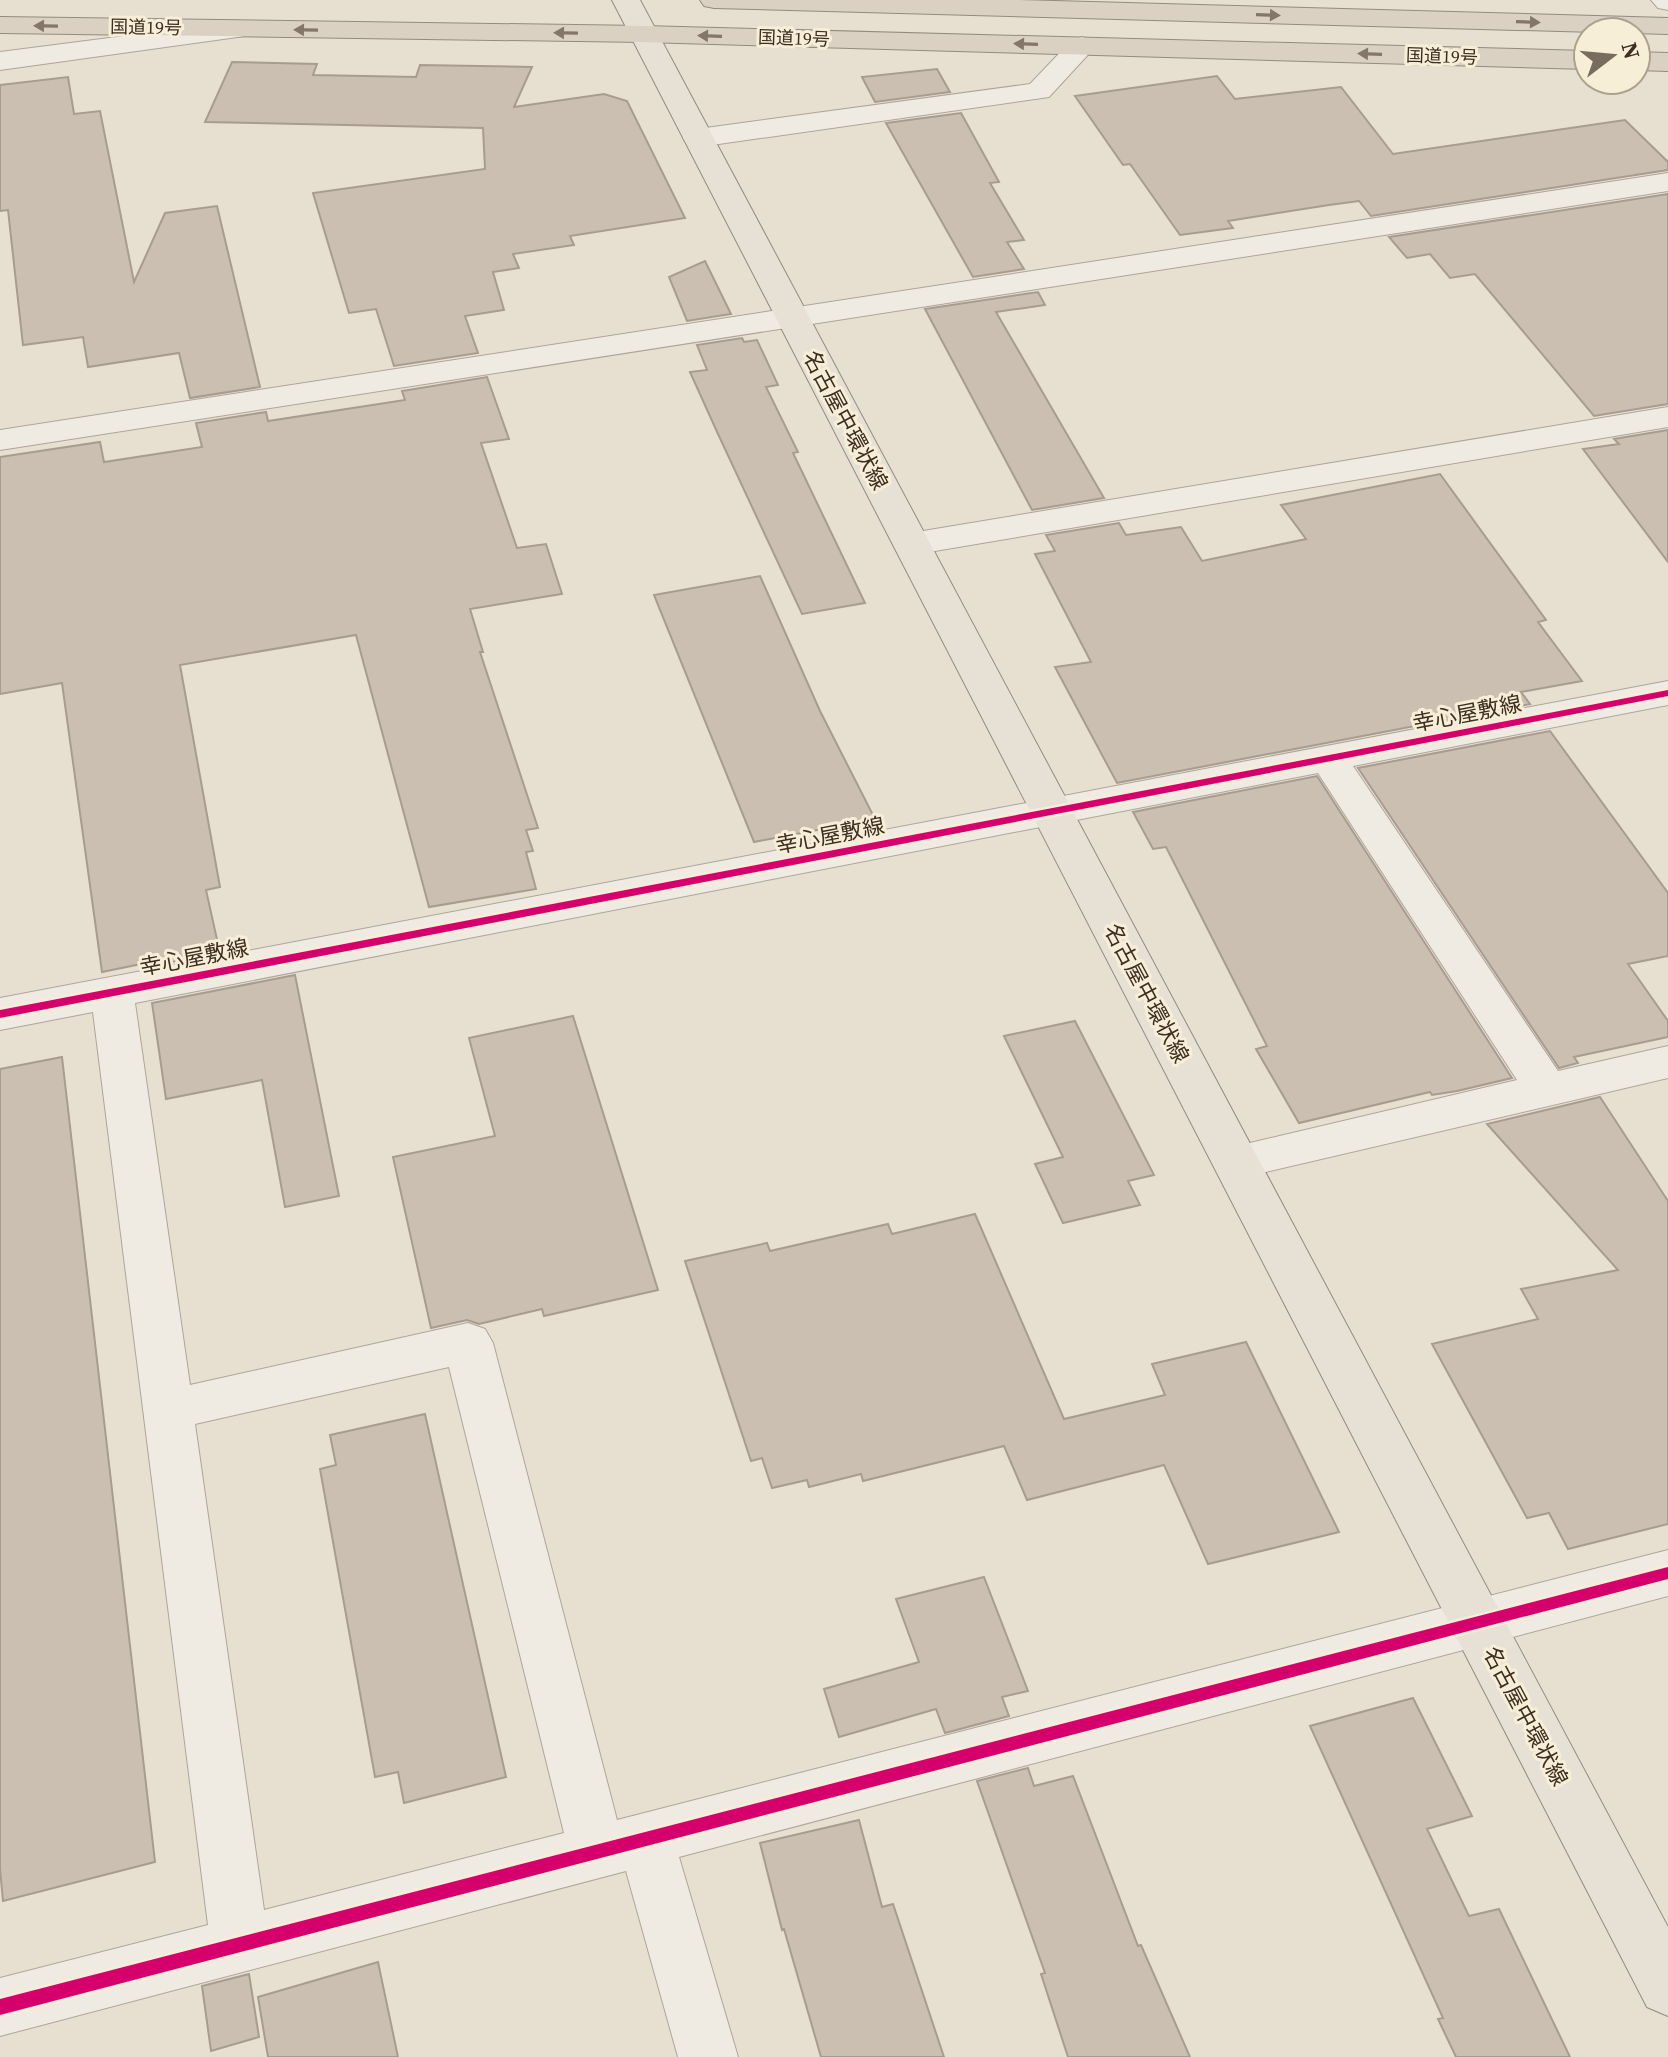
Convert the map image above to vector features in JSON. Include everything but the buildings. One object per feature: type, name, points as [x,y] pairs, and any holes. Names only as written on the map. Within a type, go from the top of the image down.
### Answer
[{"type":"highway","name":"国道19号","points":[[714,0],[1668,26]]},
{"type":"highway","name":"国道19号","points":[[0,25],[242,29],[635,17],[1082,46],[1572,60]]},
{"type":"main road","name":"名古屋中環状線","points":[[635,17],[1668,1987]]},
{"type":"street","points":[[0,61],[242,29]]},
{"type":"street","points":[[698,138],[1039,91],[1082,46]]},
{"type":"street","points":[[0,440],[1668,182]]},
{"type":"street","points":[[911,544],[1668,417]]},
{"type":"street","name":"幸心屋敷線","points":[[0,1014],[1668,693]]},
{"type":"street","points":[[1329,760],[1546,1089]]},
{"type":"street","points":[[112,993],[240,1945]]},
{"type":"street","points":[[1236,1162],[1668,1062]]},
{"type":"street","points":[[168,1410],[468,1343],[622,1846],[708,2057]]},
{"type":"street","points":[[0,2007],[1668,1573]]},
{"type":"cycle path","points":[[0,1014],[1668,693]]},
{"type":"cycle path","points":[[0,2007],[1668,1573]]}]
